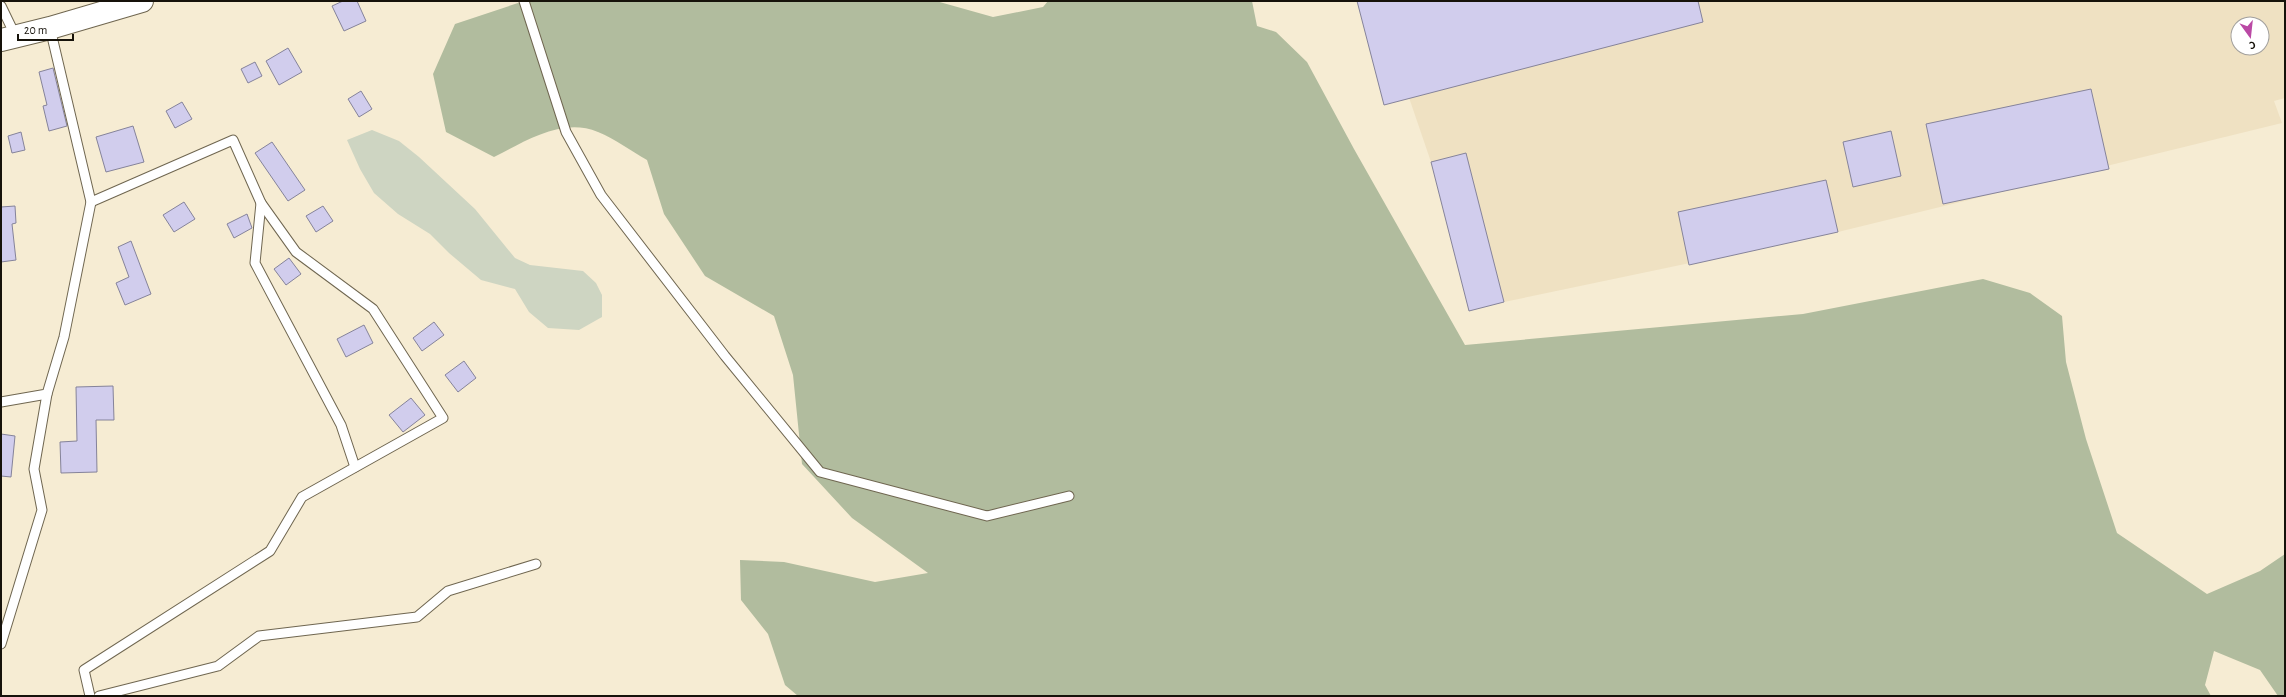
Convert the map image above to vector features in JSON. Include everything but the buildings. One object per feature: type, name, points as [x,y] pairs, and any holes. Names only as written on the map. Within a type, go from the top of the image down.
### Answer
[{"type":"street","points":[[9,39],[142,1]]},
{"type":"lane","points":[[524,1],[566,132],[601,195],[725,356],[820,472],[987,516],[1068,496]]},
{"type":"lane","points":[[1,6],[9,39]]},
{"type":"lane","points":[[1,644],[42,510],[34,469],[47,394],[64,337],[92,202],[50,28]]},
{"type":"lane","points":[[90,696],[84,670],[270,551],[302,497],[443,418],[373,309],[296,252],[261,203],[233,140],[92,202]]},
{"type":"lane","points":[[261,203],[255,264],[341,425],[355,467]]},
{"type":"lane","points":[[1,402],[47,394]]},
{"type":"lane","points":[[99,696],[218,666],[259,636],[417,617],[448,591],[536,564]]},
{"type":"shaded area","points":[[1376,1],[2285,1],[2285,98],[2274,101],[2282,123],[1838,232],[1504,302],[1431,162]]},
{"type":"green space","points":[[524,1],[936,1],[993,17],[1043,7],[1048,1],[1252,1],[1257,26],[1276,32],[1307,62],[1354,149],[1465,345],[1803,314],[1983,279],[2030,293],[2062,316],[2066,362],[2086,439],[2117,533],[2207,594],[2260,571],[2285,554],[2285,696],[2278,696],[2260,670],[2214,651],[2205,685],[2211,696],[798,696],[785,685],[768,634],[741,600],[740,560],[784,562],[875,582],[928,573],[852,518],[802,464],[793,375],[774,316],[705,276],[664,214],[647,160],[604,135],[585,128],[571,127],[544,133],[494,157],[446,132],[433,74],[455,24]]},
{"type":"green space","points":[[372,130],[399,141],[419,157],[475,209],[515,258],[530,265],[583,271],[596,283],[602,295],[602,317],[579,330],[548,328],[529,312],[515,289],[481,280],[449,253],[430,234],[398,214],[374,193],[360,169],[347,140]]}]
